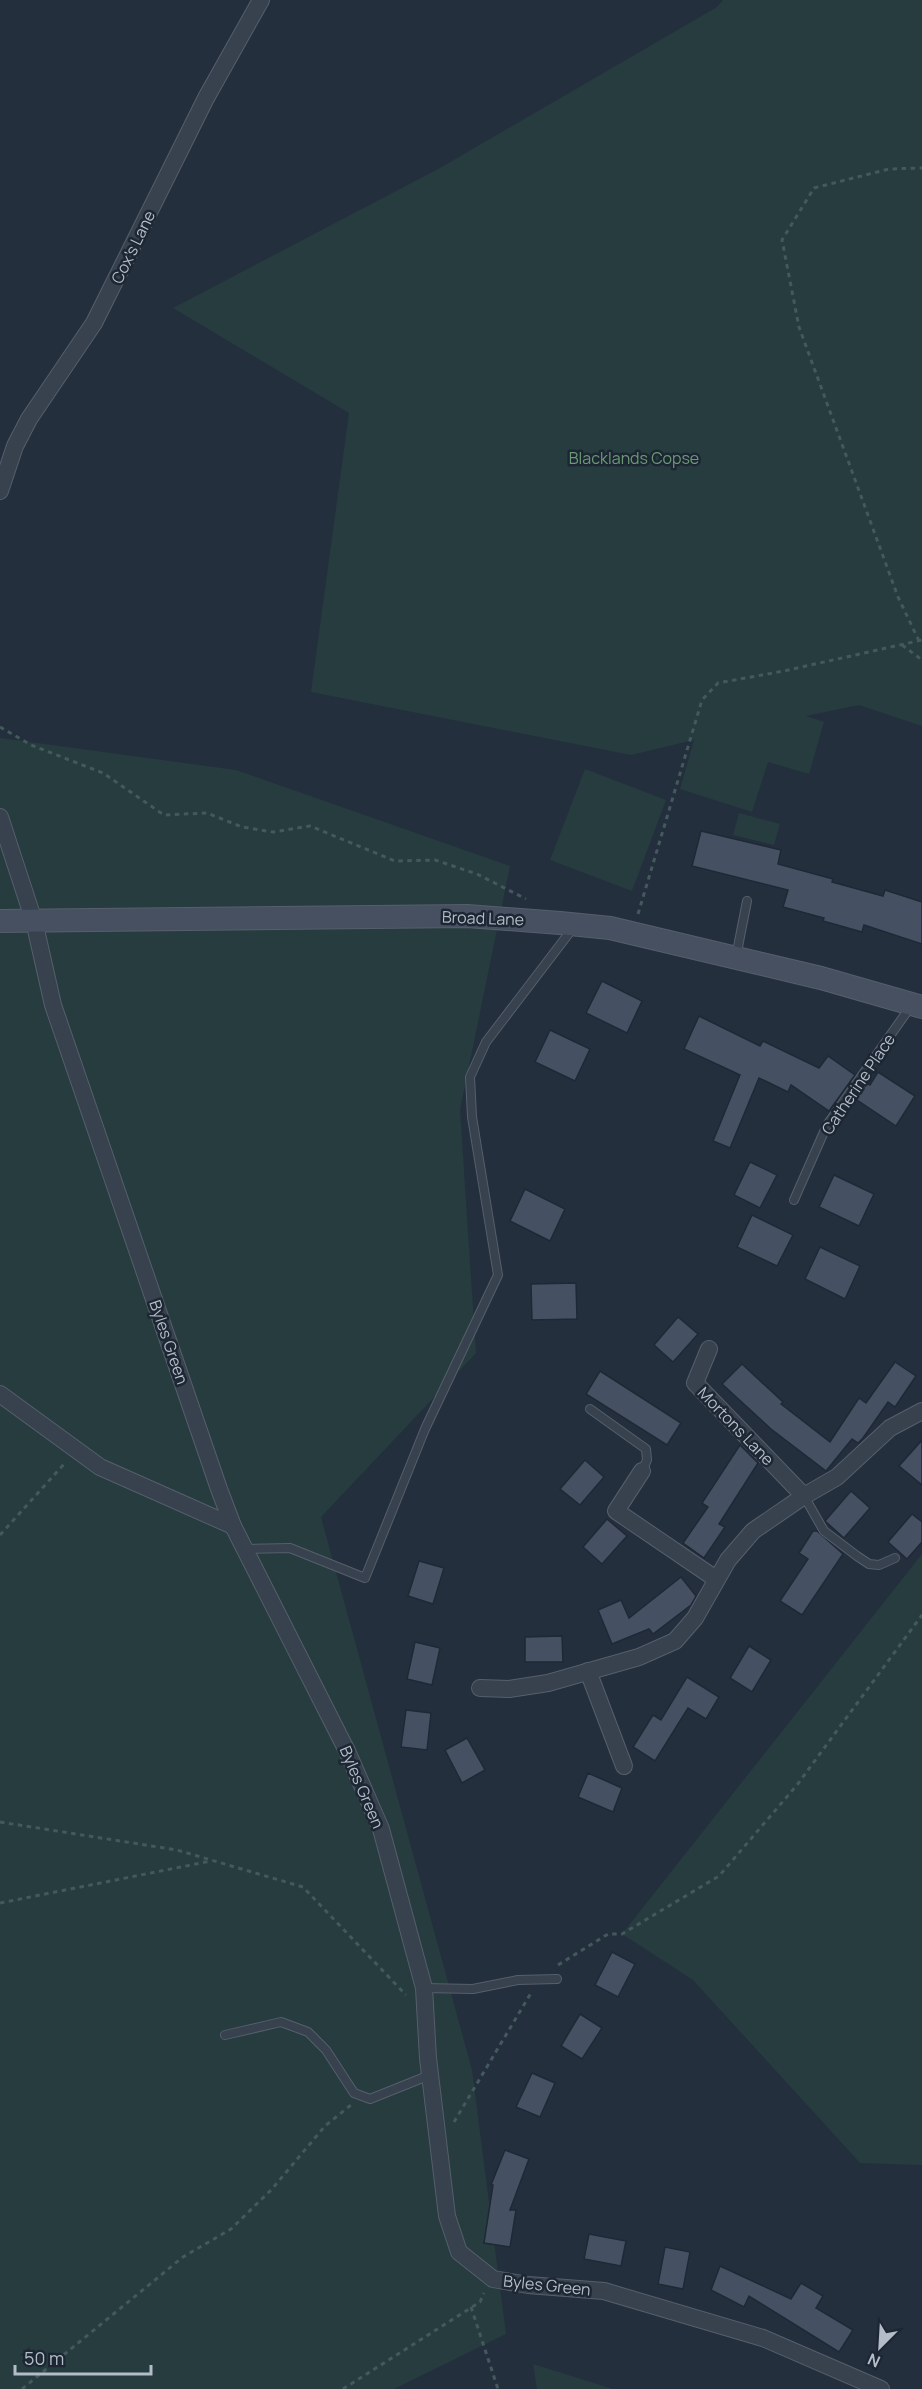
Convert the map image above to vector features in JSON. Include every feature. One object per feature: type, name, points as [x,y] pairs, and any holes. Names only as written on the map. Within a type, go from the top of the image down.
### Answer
[{"type":"street","name":"Cox's Lane","points":[[0,491],[15,446],[29,418],[94,323],[206,98],[261,0]]},
{"type":"street","points":[[0,817],[34,921]]},
{"type":"street","name":"Broad Lane","points":[[0,921],[467,916],[576,924],[632,933],[821,978],[917,1006]]},
{"type":"street","name":"Byles Green","points":[[34,921],[53,1005],[233,1526],[347,1751],[381,1829],[424,1988],[430,2075],[447,2216],[459,2252],[493,2279],[528,2285],[604,2291],[763,2338],[881,2389]]},
{"type":"street","name":"Mortons Lane","points":[[709,1349],[695,1383],[804,1496]]},
{"type":"street","points":[[0,1394],[100,1467],[233,1526]]},
{"type":"street","points":[[480,1688],[531,1687],[639,1657],[675,1641],[695,1618],[716,1579],[753,1531],[804,1496],[837,1477],[890,1428],[922,1411]]},
{"type":"street","points":[[642,1471],[616,1511],[716,1579]]},
{"type":"street","points":[[588,1671],[624,1766]]},
{"type":"lane","points":[[735,958],[747,900]]},
{"type":"lane","points":[[245,1550],[290,1548],[365,1578],[425,1429],[498,1275],[472,1117],[470,1077],[486,1042],[576,924]]},
{"type":"lane","name":"Catherine Place","points":[[794,1200],[827,1125],[917,1006]]},
{"type":"lane","points":[[590,1409],[646,1449],[647,1460],[642,1471]]},
{"type":"lane","points":[[804,1496],[824,1531],[856,1556],[869,1564],[879,1565],[895,1558]]},
{"type":"lane","points":[[424,1988],[473,1989],[518,1980],[557,1979]]},
{"type":"lane","points":[[225,2035],[281,2022],[308,2032],[326,2050],[354,2093],[370,2099],[430,2075]]},
{"type":"path","points":[[632,933],[702,700],[718,683],[920,641],[898,597],[799,327],[782,240],[814,188],[889,169],[922,168]]},
{"type":"path","points":[[902,645],[922,660]]},
{"type":"path","points":[[0,727],[31,745],[103,773],[164,815],[207,813],[242,827],[273,832],[310,826],[395,861],[435,860],[477,874],[534,904]]},
{"type":"path","points":[[0,1535],[77,1450]]},
{"type":"path","points":[[439,2147],[539,1979],[608,1934],[622,1934],[719,1876],[797,1785],[922,1615]]},
{"type":"path","points":[[0,1822],[177,1850],[303,1887],[426,2016]]},
{"type":"path","points":[[0,1903],[213,1861]]},
{"type":"path","points":[[22,2389],[183,2257],[231,2229],[272,2189],[325,2126],[352,2104],[370,2099]]},
{"type":"path","points":[[343,2389],[480,2302],[493,2279]]},
{"type":"path","points":[[471,2307],[498,2389]]},
{"type":"green space","name":"Blacklands Copse","points":[[723,0],[922,0],[922,726],[859,705],[806,716],[824,722],[809,774],[768,762],[752,812],[680,789],[694,740],[631,755],[311,692],[349,413],[173,308],[440,168],[717,7]]},
{"type":"green space","points":[[0,738],[236,770],[510,866],[460,1110],[476,1353],[321,1517],[472,2070],[506,2334],[394,2389],[0,2389]]},
{"type":"green space","points":[[585,769],[666,800],[632,891],[550,860]]},
{"type":"green space","points":[[739,813],[780,824],[774,845],[733,835]]},
{"type":"green space","points":[[922,1554],[922,2165],[860,2163],[693,1980],[622,1934]]},
{"type":"green space","points":[[533,2364],[613,2389],[537,2389]]},
{"type":"building","points":[[701,831],[781,850],[778,864],[833,879],[832,882],[883,896],[885,890],[922,902],[922,944],[864,925],[862,932],[823,921],[824,918],[783,907],[788,890],[692,866]]},
{"type":"building","points":[[602,981],[642,1001],[627,1033],[586,1013]]},
{"type":"building","points":[[699,1016],[760,1046],[763,1041],[819,1068],[828,1056],[855,1075],[829,1111],[791,1085],[788,1092],[759,1078],[730,1148],[713,1141],[740,1075],[684,1049]]},
{"type":"building","points":[[550,1030],[590,1049],[575,1081],[535,1062]]},
{"type":"building","points":[[878,1072],[915,1096],[896,1126],[854,1098],[865,1082],[870,1085]]},
{"type":"building","points":[[750,1162],[777,1175],[760,1208],[734,1195]]},
{"type":"building","points":[[834,1175],[874,1194],[859,1226],[819,1207]]},
{"type":"building","points":[[525,1189],[565,1209],[550,1241],[510,1221]]},
{"type":"building","points":[[752,1215],[793,1235],[777,1266],[737,1247]]},
{"type":"building","points":[[820,1247],[860,1266],[845,1299],[805,1279]]},
{"type":"building","points":[[576,1283],[577,1319],[532,1320],[531,1284]]},
{"type":"building","points":[[678,1317],[698,1334],[673,1362],[654,1345]]},
{"type":"building","points":[[895,1362],[916,1376],[895,1407],[888,1402],[863,1438],[858,1443],[852,1439],[826,1471],[771,1429],[722,1384],[742,1364],[783,1402],[781,1404],[830,1442],[859,1398],[866,1403]]},
{"type":"building","points":[[600,1371],[681,1423],[667,1445],[586,1394]]},
{"type":"building","points":[[922,1440],[922,1485],[899,1466]]},
{"type":"building","points":[[740,1445],[758,1463],[719,1524],[725,1527],[704,1558],[683,1543],[708,1507],[702,1503]]},
{"type":"building","points":[[585,1460],[604,1477],[580,1505],[560,1489]]},
{"type":"building","points":[[851,1491],[870,1508],[844,1538],[825,1521]]},
{"type":"building","points":[[912,1514],[922,1522],[922,1542],[907,1559],[888,1542]]},
{"type":"building","points":[[607,1519],[627,1536],[602,1564],[583,1547]]},
{"type":"building","points":[[813,1531],[817,1531],[843,1554],[802,1615],[780,1601],[808,1559],[799,1553]]},
{"type":"building","points":[[419,1561],[444,1568],[433,1604],[408,1596]]},
{"type":"building","points":[[681,1577],[696,1596],[691,1605],[653,1634],[649,1629],[612,1644],[598,1610],[621,1600],[629,1618]]},
{"type":"building","points":[[562,1636],[563,1662],[525,1662],[525,1637]]},
{"type":"building","points":[[415,1642],[440,1648],[432,1685],[407,1679]]},
{"type":"building","points":[[749,1646],[771,1660],[752,1692],[730,1678]]},
{"type":"building","points":[[687,1677],[719,1697],[706,1719],[688,1708],[655,1761],[633,1747],[653,1715],[661,1720]]},
{"type":"building","points":[[406,1710],[431,1713],[427,1750],[401,1747]]},
{"type":"building","points":[[467,1738],[485,1770],[462,1783],[445,1750]]},
{"type":"building","points":[[588,1773],[622,1788],[613,1812],[578,1797]]},
{"type":"building","points":[[612,1952],[635,1964],[618,1997],[595,1985]]},
{"type":"building","points":[[580,2014],[602,2028],[582,2059],[561,2046]]},
{"type":"building","points":[[532,2073],[555,2083],[540,2117],[516,2107]]},
{"type":"building","points":[[505,2150],[529,2159],[510,2210],[516,2210],[510,2247],[484,2243],[493,2185],[491,2185]]},
{"type":"building","points":[[589,2234],[626,2241],[621,2266],[584,2259]]},
{"type":"building","points":[[665,2247],[690,2252],[683,2289],[658,2284]]},
{"type":"building","points":[[720,2266],[791,2299],[801,2283],[823,2296],[816,2308],[853,2330],[839,2352],[749,2296],[744,2307],[711,2290]]}]
